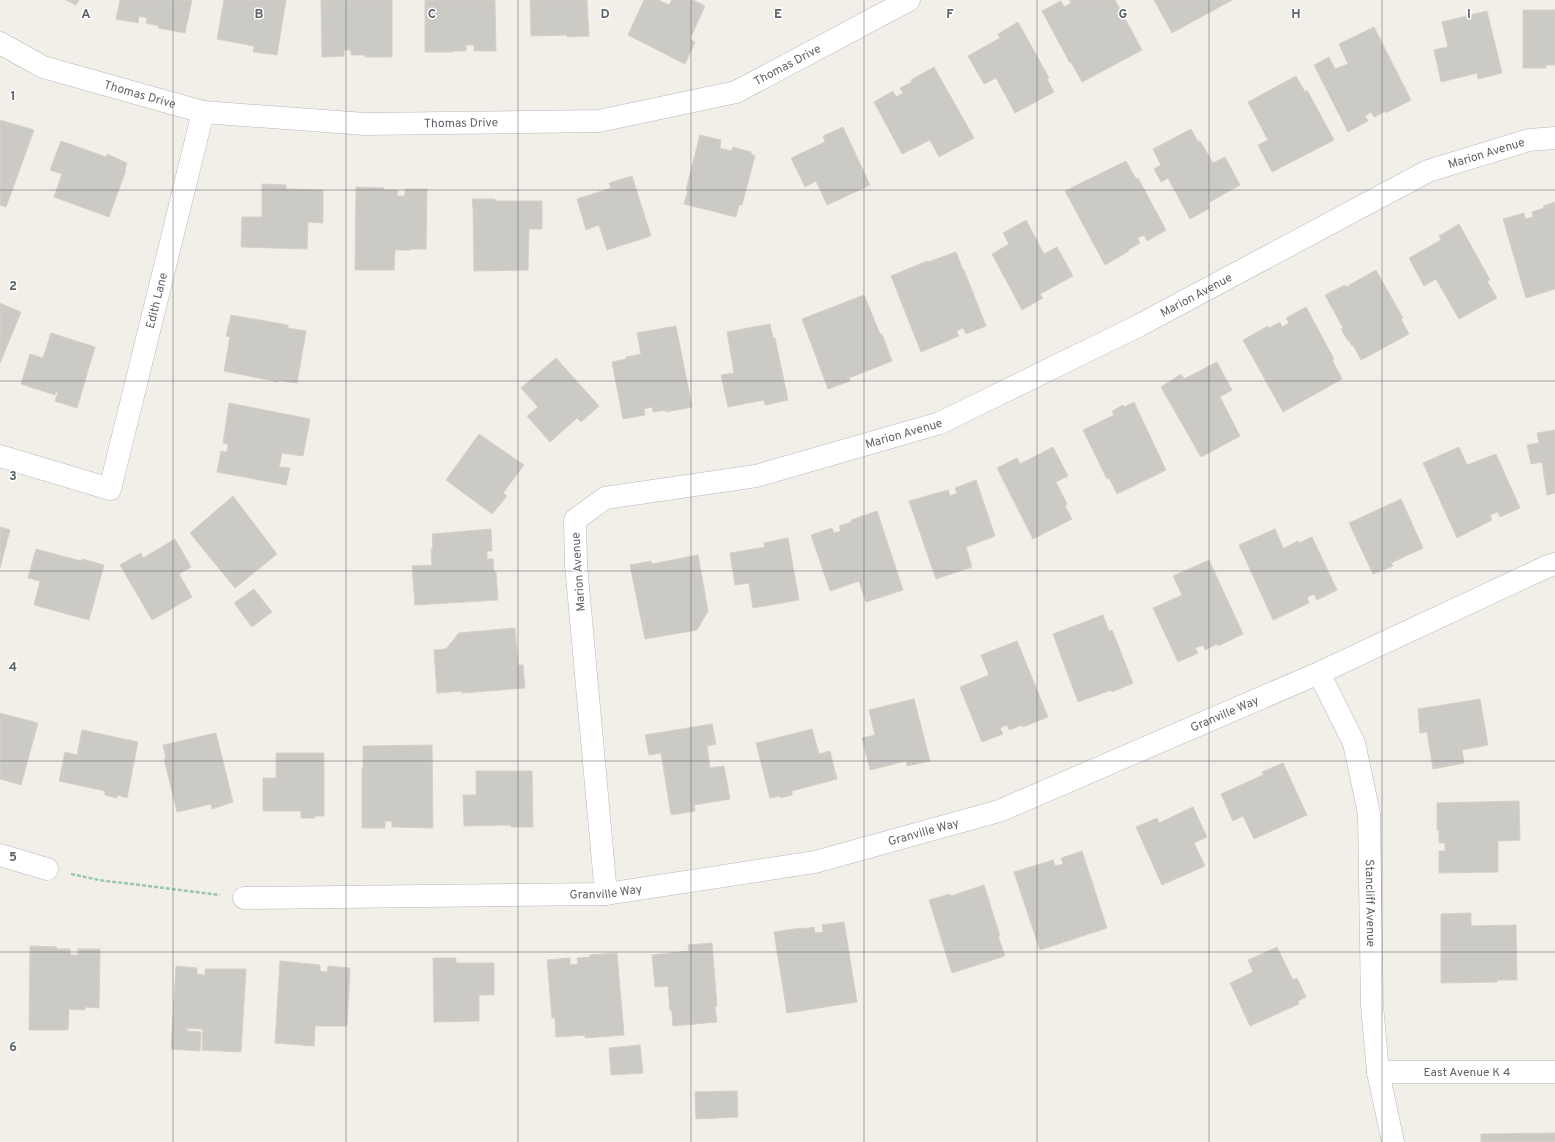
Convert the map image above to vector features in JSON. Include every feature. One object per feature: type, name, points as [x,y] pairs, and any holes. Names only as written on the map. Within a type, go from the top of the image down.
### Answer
[{"type":"street","name":"Thomas Drive","points":[[0,43],[43,67],[203,112],[364,124],[599,121],[736,92],[909,0]]},
{"type":"street","name":"Edith Lane","points":[[0,456],[110,489],[203,112]]},
{"type":"street","name":"Marion Avenue","points":[[606,894],[576,564],[575,520],[605,498],[756,476],[940,423],[1138,326],[1428,171],[1529,140],[1555,138]]},
{"type":"street","name":"Granville Way","points":[[244,898],[606,894],[815,862],[999,811],[1319,673],[1555,564]]},
{"type":"street","name":"Stancliff Avenue","points":[[1319,673],[1354,742],[1369,813],[1372,1005],[1378,1072],[1393,1142]]},
{"type":"street","points":[[0,855],[47,869]]},
{"type":"street","name":"East Avenue K 4","points":[[1378,1072],[1555,1072]]},
{"type":"path","points":[[47,869],[99,880],[244,898]]},
{"type":"building","points":[[66,0],[79,0],[76,5]]},
{"type":"building","points":[[120,0],[192,0],[185,33],[158,28],[159,26],[146,23],[147,18],[139,16],[138,23],[116,19]]},
{"type":"building","points":[[224,0],[286,0],[277,55],[253,52],[254,46],[217,39]]},
{"type":"building","points":[[321,0],[392,0],[392,57],[365,57],[365,55],[351,55],[351,50],[344,50],[344,56],[322,57]]},
{"type":"building","points":[[425,0],[495,0],[496,51],[474,51],[474,45],[466,45],[466,51],[425,52]]},
{"type":"building","points":[[530,0],[587,0],[589,36],[531,36]]},
{"type":"building","points":[[644,0],[658,0],[669,5],[672,0],[693,0],[705,6],[690,39],[695,42],[685,64],[628,35]]},
{"type":"building","points":[[1069,0],[1115,0],[1142,50],[1082,82],[1042,11],[1061,1],[1064,7],[1071,3]]},
{"type":"building","points":[[1154,0],[1232,0],[1172,33]]},
{"type":"building","points":[[1523,10],[1555,10],[1555,65],[1546,65],[1546,68],[1523,68]]},
{"type":"building","points":[[1487,11],[1502,73],[1478,79],[1477,73],[1441,82],[1434,50],[1448,47],[1442,22]]},
{"type":"building","points":[[1018,22],[1049,78],[1047,79],[1054,92],[1015,113],[996,78],[984,84],[968,56],[1000,38],[998,34]]},
{"type":"building","points":[[1374,27],[1411,100],[1386,113],[1386,111],[1374,117],[1371,112],[1365,116],[1368,121],[1348,132],[1314,65],[1329,57],[1335,69],[1348,64],[1339,44]]},
{"type":"building","points":[[934,67],[974,138],[939,157],[930,140],[902,154],[874,102],[893,91],[896,97],[903,93],[900,88],[912,82],[911,80]]},
{"type":"building","points":[[1296,76],[1305,92],[1307,90],[1334,140],[1272,172],[1258,145],[1268,140],[1248,102]]},
{"type":"building","points":[[0,120],[34,130],[6,207],[0,205]]},
{"type":"building","points":[[843,127],[870,185],[827,205],[816,181],[805,187],[791,158],[825,142],[823,136]]},
{"type":"building","points":[[1191,129],[1213,163],[1225,157],[1240,185],[1208,203],[1210,208],[1190,219],[1168,178],[1161,182],[1154,169],[1161,165],[1153,149]]},
{"type":"building","points":[[700,135],[721,140],[720,148],[731,151],[733,147],[751,152],[751,154],[755,156],[742,205],[739,205],[736,217],[684,204],[688,191],[686,190]]},
{"type":"building","points":[[61,141],[106,157],[107,154],[127,163],[126,170],[109,217],[54,197],[62,174],[50,170]]},
{"type":"building","points":[[1126,161],[1136,179],[1138,178],[1166,230],[1147,241],[1144,235],[1137,238],[1140,243],[1105,265],[1065,191]]},
{"type":"building","points":[[632,176],[651,236],[607,250],[599,225],[586,230],[577,199],[611,188],[609,183]]},
{"type":"building","points":[[262,184],[286,185],[286,189],[323,190],[323,223],[308,222],[307,249],[241,247],[242,217],[262,217]]},
{"type":"building","points":[[356,187],[398,190],[397,196],[405,196],[405,189],[427,189],[426,249],[395,250],[394,270],[355,270]]},
{"type":"building","points":[[472,199],[495,199],[495,201],[542,201],[542,229],[529,229],[528,270],[474,271]]},
{"type":"building","points":[[1555,202],[1555,289],[1526,298],[1503,219],[1524,213],[1525,219],[1533,217],[1532,212]]},
{"type":"building","points":[[1026,220],[1044,254],[1057,247],[1073,276],[1040,294],[1043,298],[1022,310],[992,254],[1009,244],[1003,233]]},
{"type":"building","points":[[1459,224],[1490,280],[1487,281],[1497,298],[1459,319],[1436,279],[1424,286],[1409,258],[1441,240],[1439,236]]},
{"type":"building","points":[[956,252],[986,326],[966,334],[963,328],[956,331],[959,336],[921,352],[891,276],[927,261],[928,262]]},
{"type":"building","points":[[1376,270],[1403,318],[1401,319],[1409,334],[1361,360],[1353,345],[1352,346],[1349,340],[1348,341],[1341,329],[1343,328],[1325,295],[1345,285],[1346,287]]},
{"type":"building","points":[[864,295],[880,334],[882,334],[892,361],[849,378],[850,381],[828,389],[802,319]]},
{"type":"building","points":[[0,303],[21,312],[0,363]]},
{"type":"building","points":[[1306,307],[1334,359],[1332,360],[1342,379],[1283,412],[1243,340],[1268,326],[1269,328],[1280,322],[1282,327],[1289,323],[1286,318]]},
{"type":"building","points":[[231,315],[288,325],[288,328],[306,331],[297,383],[278,380],[278,382],[224,371],[230,337],[226,336]]},
{"type":"building","points":[[770,324],[773,338],[775,338],[788,400],[765,405],[764,400],[728,407],[721,375],[734,373],[727,332]]},
{"type":"building","points":[[676,326],[692,407],[666,412],[666,410],[653,412],[652,407],[644,409],[645,415],[623,419],[612,362],[641,354],[637,333]]},
{"type":"building","points":[[51,333],[95,347],[77,408],[55,401],[58,393],[56,392],[55,395],[21,384],[30,354],[43,358]]},
{"type":"building","points":[[556,358],[599,406],[581,422],[577,418],[550,442],[527,416],[538,407],[521,388]]},
{"type":"building","points":[[1217,362],[1232,390],[1220,397],[1240,436],[1201,457],[1161,387],[1181,374],[1184,379]]},
{"type":"building","points":[[1134,402],[1166,470],[1117,494],[1109,478],[1107,479],[1083,430],[1114,415],[1112,411],[1123,405],[1124,407]]},
{"type":"building","points":[[229,403],[310,419],[303,456],[282,453],[279,467],[290,468],[286,485],[217,472],[221,451],[227,452],[228,444],[223,443]]},
{"type":"building","points":[[1555,430],[1555,493],[1547,495],[1542,462],[1531,464],[1527,445],[1539,443],[1537,433]]},
{"type":"building","points":[[479,434],[524,465],[503,493],[507,496],[492,514],[446,480]]},
{"type":"building","points":[[1053,447],[1068,476],[1056,482],[1067,504],[1065,506],[1072,519],[1033,539],[997,468],[1017,458],[1020,464]]},
{"type":"building","points":[[1459,447],[1467,465],[1496,454],[1520,508],[1500,517],[1498,512],[1490,515],[1492,520],[1457,538],[1423,463]]},
{"type":"building","points":[[976,480],[995,536],[966,547],[972,567],[936,579],[909,501],[948,490],[950,496],[957,493],[955,488]]},
{"type":"building","points":[[233,496],[277,554],[235,588],[190,533]]},
{"type":"building","points":[[1401,499],[1423,548],[1391,563],[1393,566],[1373,574],[1349,523]]},
{"type":"building","points":[[877,511],[903,590],[866,602],[859,581],[830,591],[811,535],[832,528],[834,533],[841,531],[839,526]]},
{"type":"building","points":[[0,527],[10,530],[0,568]]},
{"type":"building","points":[[491,529],[492,551],[487,551],[487,559],[493,559],[494,572],[496,572],[498,600],[415,605],[412,566],[432,565],[432,534]]},
{"type":"building","points":[[1275,529],[1284,550],[1284,548],[1298,541],[1299,543],[1312,537],[1337,590],[1317,600],[1314,594],[1307,597],[1309,603],[1273,620],[1239,545]]},
{"type":"building","points":[[788,538],[799,600],[753,608],[749,583],[735,585],[730,553],[765,547],[764,543]]},
{"type":"building","points":[[175,539],[191,567],[179,574],[192,597],[152,620],[120,565],[141,553],[143,558]]},
{"type":"building","points":[[36,549],[81,561],[82,559],[104,565],[89,620],[34,605],[40,581],[28,578]]},
{"type":"building","points":[[698,555],[708,611],[697,630],[645,639],[630,565],[651,561],[652,564]]},
{"type":"building","points":[[1209,560],[1243,634],[1218,646],[1217,644],[1205,650],[1203,645],[1195,648],[1198,653],[1178,662],[1153,608],[1182,595],[1173,576]]},
{"type":"building","points":[[254,589],[272,612],[252,627],[234,603]]},
{"type":"building","points":[[1103,615],[1109,631],[1112,630],[1133,683],[1112,692],[1111,690],[1078,702],[1053,634]]},
{"type":"building","points":[[515,628],[518,665],[523,665],[525,688],[462,693],[462,691],[437,693],[434,650],[446,649],[459,633]]},
{"type":"building","points":[[1017,641],[1048,717],[1023,727],[1022,725],[1009,730],[1007,725],[1000,728],[1003,734],[982,742],[960,687],[989,675],[981,655]]},
{"type":"building","points":[[914,699],[930,761],[907,766],[906,761],[870,770],[862,738],[875,735],[869,710]]},
{"type":"building","points":[[1480,699],[1488,745],[1462,750],[1464,763],[1433,769],[1427,732],[1420,733],[1418,709]]},
{"type":"building","points":[[0,713],[38,723],[21,785],[0,779]]},
{"type":"building","points":[[712,724],[716,744],[707,746],[710,768],[724,766],[730,799],[694,805],[695,811],[671,815],[661,753],[649,755],[645,735]]},
{"type":"building","points":[[812,729],[819,754],[830,751],[837,779],[792,791],[792,795],[780,798],[780,796],[770,798],[756,743]]},
{"type":"building","points":[[82,730],[138,742],[127,798],[117,795],[117,798],[105,795],[105,791],[59,781],[65,752],[77,755]]},
{"type":"building","points":[[216,733],[233,802],[212,809],[211,804],[177,812],[164,759],[166,758],[163,745]]},
{"type":"building","points":[[432,745],[433,828],[392,827],[392,821],[385,821],[385,828],[362,828],[363,746]]},
{"type":"building","points":[[276,753],[324,753],[324,816],[315,816],[315,818],[301,818],[301,811],[263,811],[263,778],[276,778]]},
{"type":"building","points":[[1283,763],[1307,815],[1254,839],[1243,816],[1233,821],[1221,794],[1263,775],[1262,772]]},
{"type":"building","points":[[476,771],[532,771],[533,827],[511,827],[511,825],[464,826],[463,795],[476,795]]},
{"type":"building","points":[[1519,801],[1520,840],[1498,841],[1498,872],[1439,873],[1439,851],[1445,851],[1445,843],[1439,843],[1439,830],[1437,830],[1437,803]]},
{"type":"building","points":[[1193,807],[1207,837],[1194,843],[1205,866],[1162,885],[1136,827],[1157,818],[1159,823]]},
{"type":"building","points":[[1082,851],[1107,928],[1040,950],[1014,872],[1053,860],[1055,866],[1063,864],[1061,858]]},
{"type":"building","points":[[984,885],[1005,956],[952,973],[929,900],[950,894],[951,896]]},
{"type":"building","points":[[1471,913],[1471,926],[1516,925],[1517,980],[1497,980],[1497,982],[1441,983],[1441,914]]},
{"type":"building","points":[[844,922],[857,1002],[787,1013],[774,932],[814,927],[815,933],[823,932],[822,925]]},
{"type":"building","points":[[712,943],[717,1022],[673,1026],[668,986],[655,987],[652,955],[689,951],[688,945]]},
{"type":"building","points":[[30,946],[70,949],[70,955],[78,955],[78,949],[100,949],[99,1008],[85,1007],[85,1010],[69,1009],[68,1030],[29,1030]]},
{"type":"building","points":[[1277,947],[1293,980],[1297,978],[1306,997],[1298,1001],[1299,1004],[1250,1026],[1230,983],[1253,972],[1248,960]]},
{"type":"building","points":[[617,953],[624,1035],[585,1038],[585,1035],[556,1037],[555,1018],[552,1018],[547,960],[570,958],[570,965],[578,964],[577,958],[590,957],[590,955]]},
{"type":"building","points":[[433,958],[456,958],[456,963],[494,963],[494,995],[479,995],[479,1021],[434,1022]]},
{"type":"building","points":[[280,961],[320,965],[320,971],[327,972],[328,966],[350,968],[347,1026],[315,1026],[314,1046],[275,1043]]},
{"type":"building","points":[[176,966],[197,968],[197,974],[205,975],[205,969],[246,969],[241,1052],[202,1050],[203,1029],[187,1028],[187,1031],[201,1032],[200,1051],[171,1049]]},
{"type":"building","points":[[640,1045],[643,1073],[611,1075],[609,1048]]},
{"type":"building","points":[[737,1091],[738,1117],[696,1119],[695,1092]]},
{"type":"building","points":[[1555,1133],[1555,1142],[1481,1142],[1481,1134]]}]
